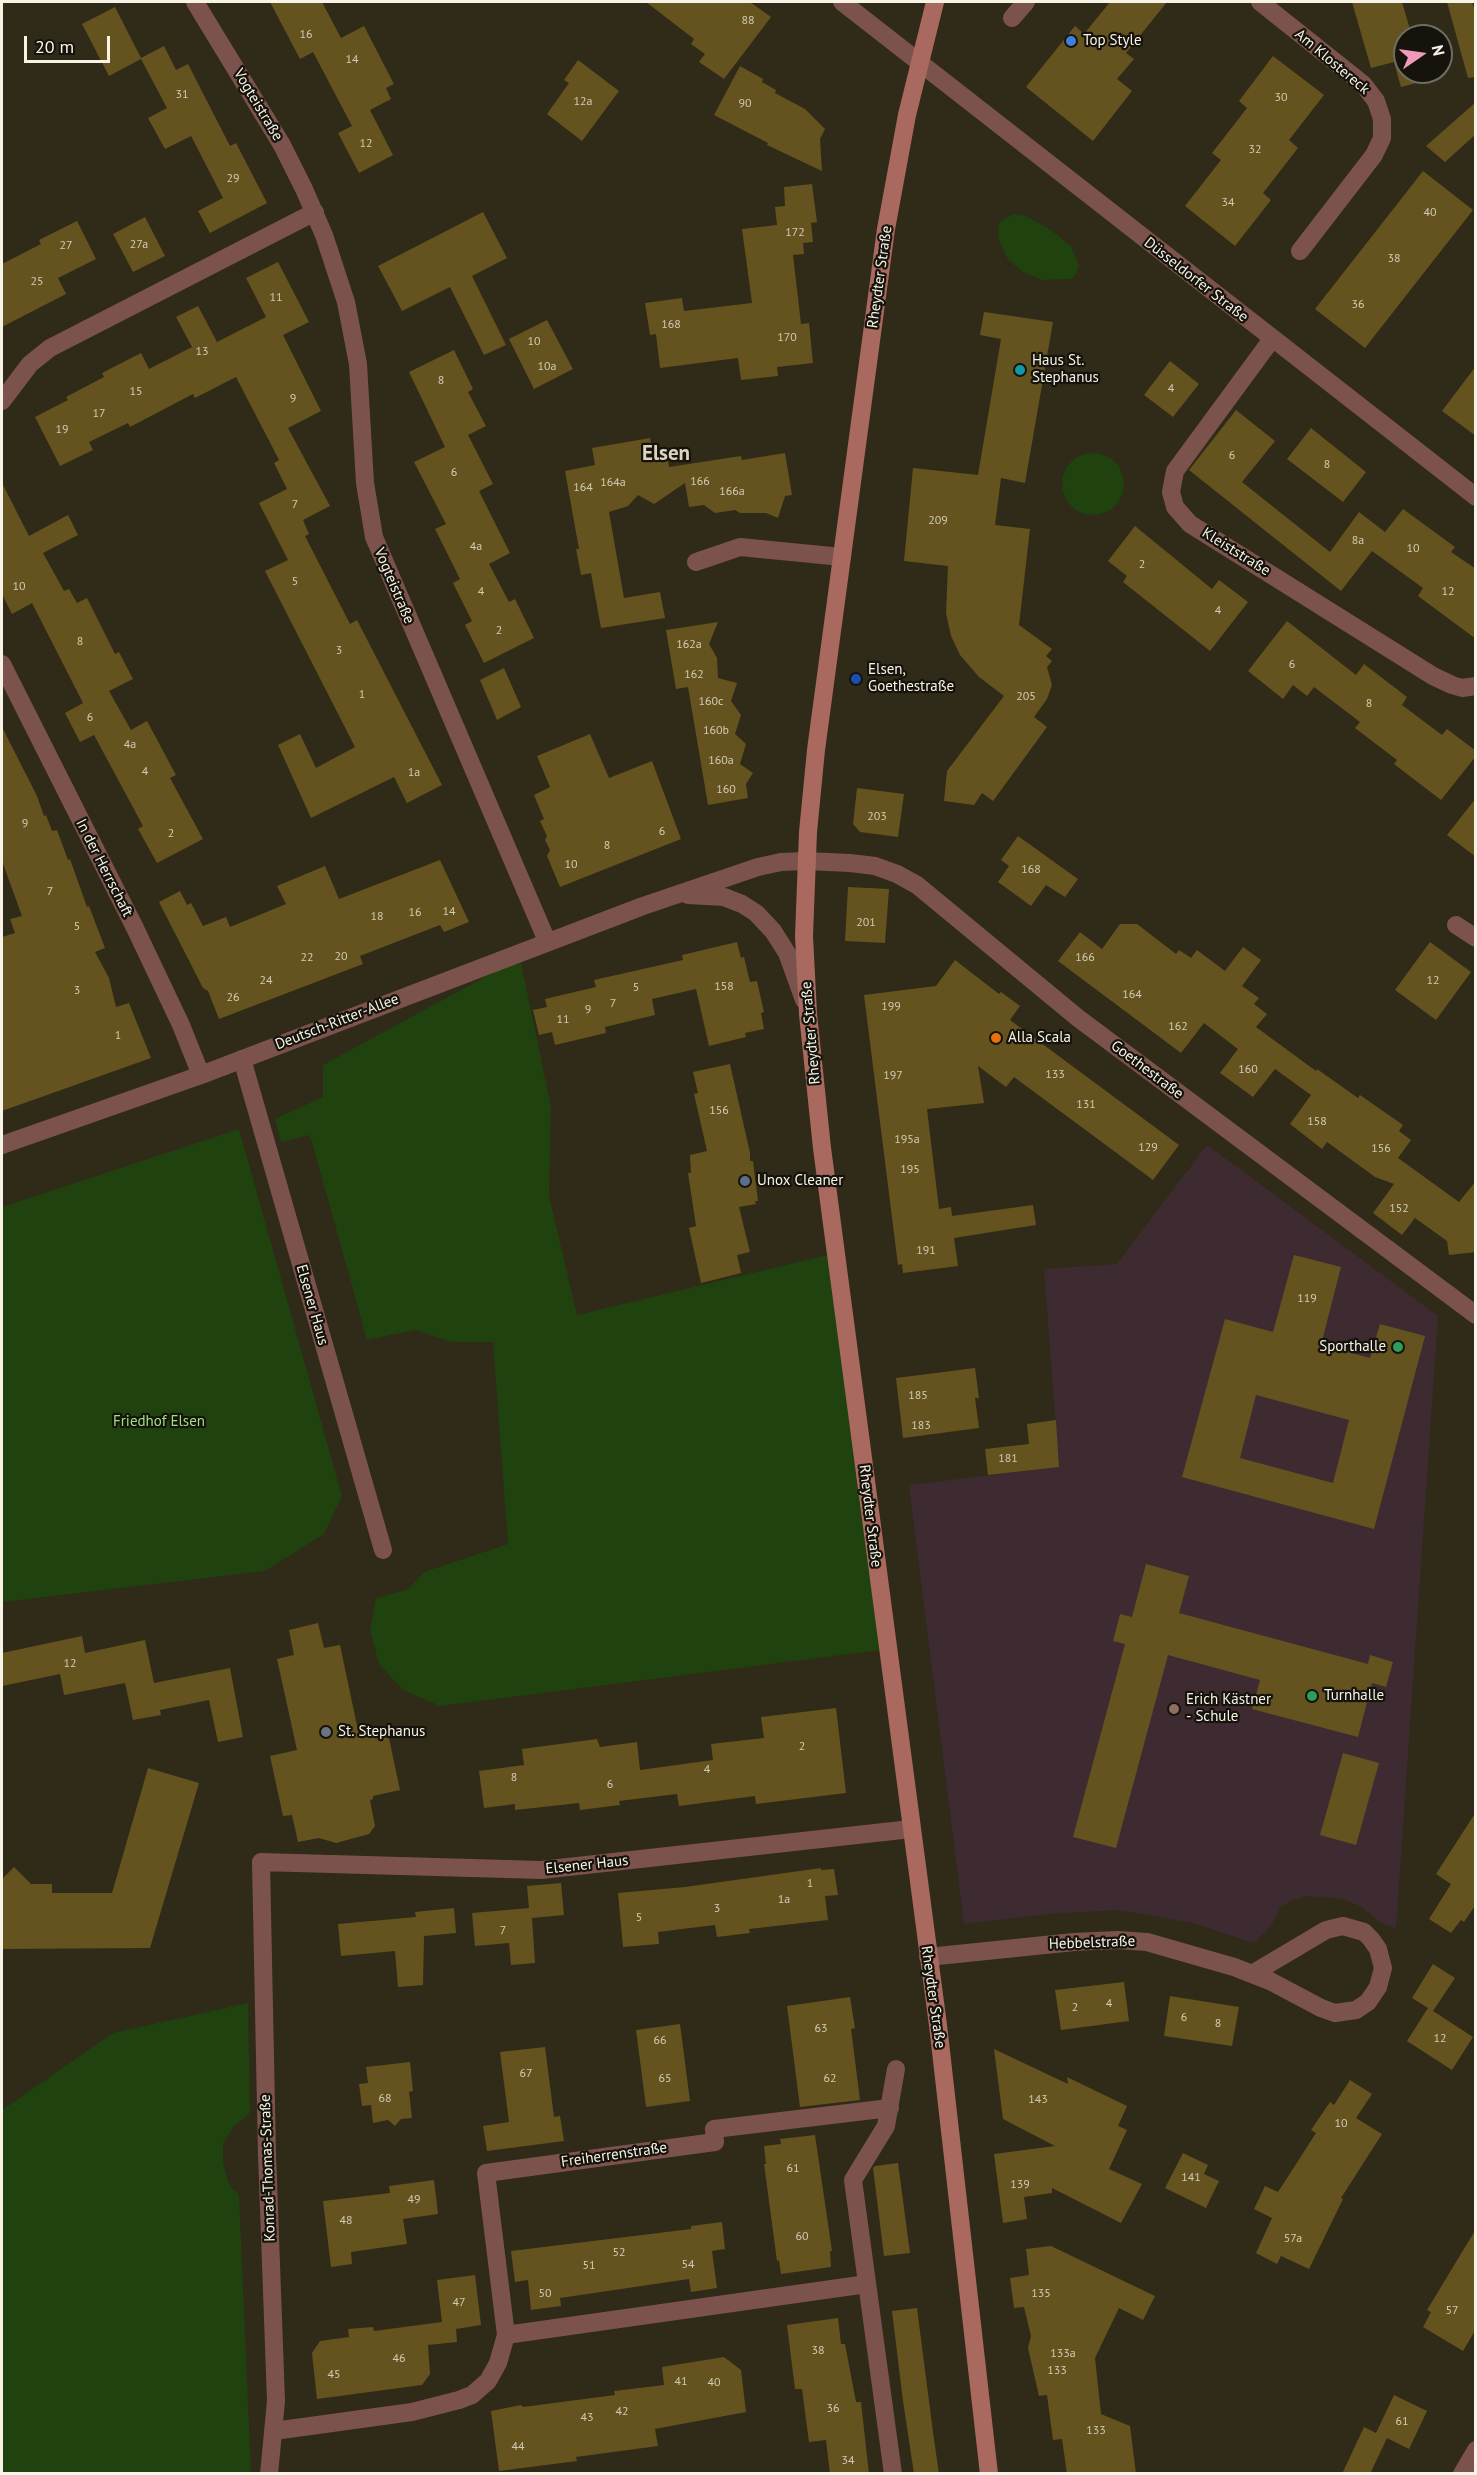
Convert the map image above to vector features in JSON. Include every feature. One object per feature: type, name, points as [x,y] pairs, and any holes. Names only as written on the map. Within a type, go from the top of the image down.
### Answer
[{"type":"main road","name":"Rheydter Straße","points":[[935,2],[919,62],[886,229],[816,750],[806,861],[804,936],[808,1014],[822,1148],[938,2025],[989,2474]]},
{"type":"street","name":"Vogteistraße","points":[[195,2],[282,145],[315,212],[340,279],[352,332],[361,392],[367,505],[374,537],[547,941]]},
{"type":"street","name":"Düsseldorfer Straße","points":[[842,2],[1476,497]]},
{"type":"street","points":[[1012,18],[1026,2]]},
{"type":"street","name":"Am Klostereck","points":[[1260,2],[1363,84],[1376,100],[1382,119],[1382,138],[1374,155],[1300,251]]},
{"type":"street","points":[[2,401],[30,364],[50,348],[315,212]]},
{"type":"street","name":"Kleiststraße","points":[[1272,339],[1175,471],[1171,492],[1175,507],[1190,524],[1433,676],[1452,686],[1462,688],[1476,686]]},
{"type":"street","points":[[696,562],[740,547],[842,556]]},
{"type":"street","name":"In der Herrschaft","points":[[2,664],[135,928],[181,1025],[201,1075]]},
{"type":"street","name":"Deutsch-Ritter-Allee","points":[[2,1145],[201,1075],[547,941],[671,896],[774,863],[806,861]]},
{"type":"street","name":"Goethestraße","points":[[806,861],[850,862],[874,866],[897,874],[917,885],[1078,1018],[1476,1315]]},
{"type":"street","name":"Deutsch-Ritter-Allee","points":[[671,896],[724,897],[756,913],[787,953],[799,981],[808,1014]]},
{"type":"street","points":[[1456,925],[1476,938]]},
{"type":"street","name":"Elsener Haus","points":[[242,1059],[382,1550]]},
{"type":"street","name":"Elsener Haus","points":[[261,1862],[541,1870],[911,1829]]},
{"type":"street","name":"Konrad-Thomas-Straße","points":[[261,1862],[267,2154],[276,2401],[269,2474]]},
{"type":"street","name":"Hebbelstraße","points":[[928,1957],[1074,1942],[1133,1940],[1175,1948],[1252,1974],[1321,2008],[1342,2013],[1356,2010],[1368,2002],[1378,1987],[1383,1968],[1378,1949],[1371,1939],[1364,1932],[1343,1926],[1326,1930],[1252,1974]]},
{"type":"street","points":[[893,2474],[853,2181],[886,2126],[896,2069]]},
{"type":"street","name":"Freiherrenstraße","points":[[274,2431],[412,2412],[472,2395],[488,2381],[498,2363],[506,2335],[486,2173],[715,2142],[714,2129],[890,2108]]},
{"type":"street","points":[[506,2335],[867,2284]]},
{"type":"street","points":[[1462,2474],[1476,2450]]},
{"type":"shaded area","name":"Erich Kästner - Schule","points":[[1207,1145],[1438,1316],[1396,1928],[1383,1924],[1360,1906],[1343,1899],[1308,1896],[1293,1900],[1281,1907],[1271,1926],[1254,1943],[1193,1923],[1119,1910],[1048,1914],[964,1924],[909,1485],[1059,1467],[1044,1269],[1117,1264]]},
{"type":"green space","points":[[1012,214],[1026,216],[1051,230],[1071,246],[1079,266],[1071,279],[1042,280],[1023,272],[1008,260],[998,237],[999,223]]},
{"type":"green space","points":[[1087,453],[1099,453],[1115,462],[1122,472],[1124,484],[1122,496],[1115,506],[1099,515],[1087,515],[1076,510],[1067,501],[1062,490],[1062,478],[1067,467],[1076,458]]},
{"type":"green space","points":[[520,958],[551,1107],[549,1195],[577,1315],[828,1255],[881,1650],[440,1706],[403,1690],[379,1664],[370,1630],[376,1598],[407,1590],[424,1572],[508,1544],[493,1342],[452,1342],[416,1330],[367,1340],[310,1135],[281,1142],[275,1119],[323,1097],[323,1065]]},
{"type":"green space","name":"Friedhof Elsen","points":[[239,1129],[342,1496],[324,1534],[265,1571],[2,1602],[2,1207]]},
{"type":"green space","points":[[248,2003],[250,2113],[234,2126],[223,2144],[223,2163],[229,2185],[239,2195],[251,2473],[2,2473],[2,2110],[113,2033]]},
{"type":"building","points":[[270,2],[322,2],[341,38],[364,26],[394,84],[386,88],[391,99],[370,110],[393,155],[359,173],[338,133],[352,126],[313,52],[300,59]]},
{"type":"building","points":[[646,2],[750,2],[771,17],[724,79],[699,62],[705,54],[691,44],[694,39]]},
{"type":"building","points":[[1110,2],[1167,2],[1126,53],[1134,59],[1117,79],[1132,91],[1093,141],[1026,87],[1075,26],[1084,34]]},
{"type":"building","points":[[1352,2],[1402,2],[1408,24],[1393,24],[1393,62],[1371,68]]},
{"type":"building","points":[[1447,2],[1472,2],[1476,14],[1476,77],[1468,78]]},
{"type":"building","points":[[115,7],[141,58],[164,46],[176,70],[188,64],[230,146],[236,143],[267,203],[210,233],[198,211],[223,198],[191,136],[165,149],[148,118],[167,108],[141,59],[109,76],[82,24]]},
{"type":"building","points":[[1273,56],[1324,95],[1289,140],[1298,148],[1263,193],[1271,200],[1235,246],[1185,206],[1221,160],[1212,153],[1247,108],[1239,101]]},
{"type":"building","points":[[578,60],[619,91],[582,141],[547,114],[569,83],[564,80]]},
{"type":"building","points":[[740,66],[763,79],[762,82],[776,90],[775,93],[805,109],[825,129],[820,139],[822,171],[767,145],[768,143],[714,115]]},
{"type":"building","points":[[1476,102],[1476,134],[1445,162],[1426,146]]},
{"type":"building","points":[[1423,171],[1473,210],[1365,348],[1315,309]]},
{"type":"building","points":[[812,184],[817,222],[811,223],[813,242],[803,243],[804,254],[793,255],[801,324],[809,323],[813,363],[777,367],[778,376],[741,380],[738,358],[660,368],[656,334],[650,335],[645,303],[682,298],[684,311],[752,303],[742,229],[777,225],[775,207],[785,206],[784,187]]},
{"type":"building","points":[[483,212],[507,258],[472,276],[506,345],[484,355],[450,287],[402,311],[378,266]]},
{"type":"building","points":[[145,217],[165,256],[133,272],[113,234]]},
{"type":"building","points":[[77,221],[96,259],[58,278],[66,294],[2,327],[2,264],[41,244],[39,240]]},
{"type":"building","points":[[278,262],[309,322],[283,335],[321,411],[288,428],[330,506],[303,520],[309,534],[305,536],[350,624],[357,620],[442,785],[407,803],[394,777],[311,818],[278,745],[300,734],[316,768],[355,747],[265,571],[288,560],[259,503],[287,489],[274,463],[279,460],[236,377],[195,398],[193,394],[130,427],[128,423],[89,442],[93,450],[60,466],[35,417],[68,400],[66,397],[104,377],[102,373],[141,353],[149,369],[192,347],[176,317],[198,306],[217,342],[266,317],[246,278]]},
{"type":"building","points":[[984,312],[1053,322],[1025,483],[1001,478],[995,525],[1030,529],[1019,625],[1052,649],[1046,656],[1052,661],[1047,667],[1052,685],[1047,699],[1034,717],[1047,727],[993,801],[982,793],[974,805],[944,801],[947,771],[1004,696],[979,677],[960,655],[951,636],[946,613],[948,566],[904,561],[913,468],[978,475],[1001,339],[980,335]]},
{"type":"building","points":[[547,320],[573,369],[534,389],[509,339]]},
{"type":"building","points":[[454,350],[473,389],[468,392],[486,426],[468,435],[493,484],[479,491],[510,553],[489,564],[509,602],[515,599],[534,638],[484,663],[465,625],[472,621],[453,583],[460,579],[435,529],[446,524],[414,462],[445,447],[409,372]]},
{"type":"building","points":[[1170,361],[1199,384],[1173,417],[1144,395]]},
{"type":"building","points":[[1476,366],[1476,436],[1442,411]]},
{"type":"building","points":[[1236,410],[1275,441],[1242,482],[1330,552],[1359,512],[1385,532],[1403,509],[1455,547],[1451,552],[1476,569],[1476,639],[1418,596],[1423,588],[1372,551],[1341,591],[1189,470]]},
{"type":"building","points":[[1311,428],[1366,472],[1343,502],[1287,459]]},
{"type":"building","points":[[650,438],[654,456],[667,454],[669,467],[741,456],[742,460],[785,453],[792,495],[785,496],[778,518],[766,513],[740,513],[735,510],[715,513],[704,505],[689,507],[685,483],[654,504],[638,495],[628,506],[609,512],[624,598],[660,592],[665,618],[601,628],[591,573],[581,575],[576,549],[579,549],[565,471],[595,465],[592,448]]},
{"type":"building","points":[[2,483],[29,536],[68,515],[78,535],[43,553],[64,591],[69,589],[77,603],[87,598],[115,654],[119,652],[133,679],[109,691],[131,730],[147,721],[176,775],[170,778],[203,839],[157,863],[138,829],[143,826],[94,735],[80,742],[65,713],[83,703],[32,603],[12,614],[2,594]]},
{"type":"building","points":[[1135,526],[1212,589],[1219,580],[1248,602],[1210,651],[1123,582],[1127,576],[1108,561]]},
{"type":"building","points":[[1287,621],[1356,675],[1364,664],[1407,697],[1402,705],[1442,735],[1447,729],[1476,751],[1476,756],[1441,800],[1394,764],[1397,760],[1355,728],[1360,722],[1314,687],[1307,696],[1293,685],[1283,699],[1248,671]]},
{"type":"building","points":[[718,622],[709,644],[717,658],[718,678],[737,683],[731,701],[741,715],[735,734],[746,744],[740,764],[753,773],[746,784],[748,798],[708,805],[688,687],[676,689],[666,630]]},
{"type":"building","points":[[504,668],[521,707],[497,720],[480,680]]},
{"type":"building","points":[[2,727],[37,796],[44,816],[46,815],[52,831],[57,830],[68,860],[70,859],[105,948],[95,952],[109,978],[116,1007],[129,1003],[151,1058],[2,1111],[2,937],[15,933],[10,919],[22,916],[2,861]]},
{"type":"building","points":[[590,734],[609,778],[652,761],[681,839],[560,887],[547,856],[550,850],[540,821],[544,819],[534,795],[550,787],[537,756]]},
{"type":"building","points":[[857,788],[904,794],[898,837],[860,832],[853,824]]},
{"type":"building","points":[[1476,798],[1476,857],[1447,835]]},
{"type":"building","points":[[1018,836],[1078,879],[1065,897],[1046,885],[1031,906],[998,882],[1009,866],[1001,860]]},
{"type":"building","points":[[440,860],[469,922],[444,932],[440,925],[360,956],[363,964],[219,1019],[208,991],[203,988],[159,902],[180,891],[187,905],[191,903],[203,926],[226,917],[230,927],[286,904],[277,886],[325,866],[339,899]]},
{"type":"building","points":[[848,887],[889,889],[885,943],[845,941]]},
{"type":"building","points":[[1120,924],[1137,924],[1176,954],[1179,950],[1191,958],[1197,950],[1225,971],[1243,947],[1261,960],[1242,986],[1259,998],[1254,1004],[1267,1014],[1256,1027],[1316,1071],[1317,1069],[1358,1098],[1360,1095],[1403,1125],[1399,1131],[1411,1140],[1398,1158],[1459,1202],[1476,1181],[1476,1252],[1449,1255],[1447,1241],[1415,1218],[1402,1235],[1373,1213],[1394,1184],[1375,1177],[1327,1142],[1322,1149],[1290,1124],[1311,1095],[1275,1069],[1253,1097],[1220,1073],[1238,1049],[1204,1023],[1181,1053],[1058,961],[1080,932],[1102,949]]},
{"type":"building","points":[[737,942],[741,958],[744,957],[750,982],[757,981],[764,1012],[761,1013],[764,1029],[745,1033],[746,1037],[709,1046],[696,989],[652,999],[655,1015],[605,1027],[606,1033],[555,1045],[552,1032],[539,1035],[533,1010],[547,1007],[545,999],[596,987],[594,980],[683,960],[682,955]]},
{"type":"building","points":[[1430,942],[1471,972],[1436,1020],[1395,990]]},
{"type":"building","points":[[955,960],[999,994],[1001,992],[1020,1006],[1010,1020],[1179,1145],[1153,1180],[1014,1077],[1006,1087],[978,1066],[984,1103],[927,1109],[939,1209],[951,1207],[952,1216],[1033,1205],[1036,1225],[954,1238],[958,1266],[903,1273],[902,1264],[898,1265],[864,995],[936,986]]},
{"type":"building","points":[[730,1064],[750,1161],[753,1161],[758,1201],[755,1201],[756,1204],[739,1207],[750,1252],[737,1255],[741,1273],[701,1283],[689,1228],[696,1226],[688,1173],[691,1173],[690,1155],[707,1151],[694,1094],[698,1093],[693,1072]]},
{"type":"building","points":[[1294,1255],[1341,1267],[1321,1345],[1370,1358],[1380,1324],[1425,1336],[1374,1529],[1182,1477],[1225,1319],[1273,1332]],"holes":[[[1256,1395],[1349,1420],[1333,1483],[1240,1458]]]},
{"type":"building","points":[[975,1368],[979,1398],[975,1398],[979,1428],[903,1438],[896,1378]]},
{"type":"building","points":[[1056,1420],[1059,1467],[988,1475],[985,1449],[1029,1444],[1027,1424]]},
{"type":"building","points":[[1146,1564],[1189,1576],[1179,1613],[1368,1664],[1370,1655],[1393,1662],[1386,1687],[1372,1683],[1358,1737],[1252,1709],[1260,1680],[1168,1655],[1116,1848],[1073,1837],[1125,1644],[1113,1641],[1120,1614],[1132,1617]]},
{"type":"building","name":"St. Stephanus","points":[[318,1623],[324,1648],[340,1645],[359,1735],[387,1729],[400,1790],[373,1796],[370,1800],[375,1826],[369,1834],[336,1843],[319,1838],[298,1842],[292,1815],[283,1816],[270,1756],[297,1750],[277,1659],[294,1655],[289,1630]]},
{"type":"building","points":[[82,1636],[85,1653],[145,1640],[154,1683],[230,1668],[243,1737],[218,1742],[209,1700],[160,1710],[161,1715],[133,1720],[125,1683],[64,1695],[60,1674],[2,1686],[2,1653]]},
{"type":"building","points":[[836,1708],[846,1793],[756,1804],[755,1796],[679,1806],[677,1794],[619,1801],[620,1805],[580,1810],[579,1803],[515,1810],[515,1804],[484,1808],[479,1771],[524,1765],[522,1749],[597,1739],[600,1747],[637,1742],[640,1770],[713,1760],[711,1744],[764,1738],[761,1717]]},
{"type":"building","points":[[1343,1753],[1379,1763],[1356,1845],[1320,1835]]},
{"type":"building","points":[[148,1768],[199,1783],[150,1948],[2,1949],[2,1879],[14,1867],[31,1884],[52,1884],[52,1893],[112,1893]]},
{"type":"building","points":[[1476,1812],[1476,1904],[1464,1922],[1461,1920],[1451,1933],[1429,1919],[1451,1884],[1436,1874]]},
{"type":"building","points":[[821,1868],[821,1870],[834,1869],[838,1895],[825,1896],[828,1920],[749,1929],[750,1933],[717,1937],[715,1925],[658,1932],[659,1944],[623,1947],[618,1893],[685,1887]]},
{"type":"building","points":[[561,1883],[564,1915],[532,1918],[535,1963],[511,1965],[509,1943],[475,1946],[472,1913],[529,1908],[527,1886]]},
{"type":"building","points":[[454,1908],[456,1933],[424,1936],[423,1985],[398,1987],[395,1951],[341,1956],[338,1924],[416,1917],[415,1912]]},
{"type":"building","points":[[1433,1964],[1455,1978],[1433,2011],[1473,2037],[1452,2070],[1407,2041],[1428,2008],[1412,1998]]},
{"type":"building","points":[[1124,1982],[1129,2021],[1061,2030],[1055,1990]]},
{"type":"building","points":[[1170,1996],[1239,2007],[1232,2046],[1164,2036]]},
{"type":"building","points":[[850,1997],[855,2028],[851,2029],[860,2100],[800,2107],[787,2006]]},
{"type":"building","points":[[680,2024],[690,2101],[646,2107],[636,2030]]},
{"type":"building","points":[[545,2047],[554,2117],[560,2116],[564,2141],[487,2151],[483,2126],[509,2122],[500,2052]]},
{"type":"building","points":[[994,2049],[1068,2084],[1067,2077],[1127,2106],[1118,2126],[1127,2130],[1109,2169],[1142,2184],[1121,2223],[1052,2188],[1052,2193],[1024,2197],[1027,2219],[1003,2223],[994,2154],[1055,2146],[1003,2119]]},
{"type":"building","points":[[410,2062],[413,2091],[409,2092],[412,2118],[401,2119],[395,2126],[388,2120],[373,2123],[371,2105],[362,2106],[359,2084],[368,2083],[366,2067]]},
{"type":"building","points":[[1350,2080],[1372,2094],[1356,2118],[1382,2134],[1341,2198],[1343,2199],[1309,2269],[1281,2256],[1277,2264],[1256,2253],[1272,2218],[1254,2209],[1265,2186],[1278,2192],[1316,2133],[1311,2130],[1330,2102],[1334,2105]]},
{"type":"building","points":[[815,2135],[832,2251],[830,2251],[831,2267],[781,2274],[779,2260],[777,2261],[764,2164],[766,2164],[764,2146],[781,2144],[780,2139]]},
{"type":"building","points":[[1183,2153],[1208,2165],[1204,2174],[1219,2181],[1206,2208],[1165,2188]]},
{"type":"building","points":[[898,2163],[910,2253],[884,2256],[873,2168]]},
{"type":"building","points":[[434,2180],[438,2214],[403,2219],[407,2244],[351,2252],[352,2264],[331,2267],[323,2201],[390,2193],[389,2186]]},
{"type":"building","points":[[722,2222],[725,2249],[712,2251],[717,2288],[691,2292],[689,2279],[560,2298],[561,2306],[531,2310],[528,2280],[515,2282],[511,2251],[691,2229],[691,2226]]},
{"type":"building","points":[[1476,2229],[1476,2329],[1463,2351],[1423,2327],[1431,2312],[1427,2310]]},
{"type":"building","points":[[1051,2246],[1155,2296],[1143,2320],[1119,2308],[1095,2358],[1101,2414],[1130,2426],[1136,2474],[1067,2474],[1062,2439],[1053,2440],[1047,2395],[1039,2396],[1028,2348],[1031,2336],[1024,2307],[1014,2308],[1010,2278],[1029,2275],[1026,2249]]},
{"type":"building","points":[[475,2275],[481,2325],[456,2329],[457,2342],[428,2345],[430,2374],[422,2385],[317,2399],[312,2353],[320,2341],[349,2337],[348,2329],[373,2327],[374,2331],[442,2322],[437,2280]]},
{"type":"building","points":[[917,2308],[939,2474],[914,2474],[903,2401],[892,2311]]},
{"type":"building","points":[[838,2318],[841,2344],[845,2344],[856,2402],[861,2402],[869,2474],[830,2474],[826,2440],[809,2442],[802,2389],[795,2389],[787,2325]]},
{"type":"building","points":[[724,2357],[741,2370],[746,2412],[655,2429],[658,2446],[576,2457],[577,2461],[499,2471],[491,2411],[521,2405],[523,2407],[615,2395],[614,2391],[664,2385],[662,2367]]},
{"type":"building","points":[[1394,2395],[1427,2411],[1409,2449],[1387,2438],[1370,2474],[1342,2474],[1364,2427],[1376,2433]]},
{"type":"place","name":"Top Style","points":[[1071,41]]},
{"type":"place","name":"Haus St. Stephanus","points":[[1020,370]]},
{"type":"place","name":"Elsen, Goethestraße","points":[[856,679]]},
{"type":"place","name":"Alla Scala","points":[[996,1038]]},
{"type":"place","name":"Unox Cleaner","points":[[745,1181]]},
{"type":"place","name":"Sporthalle","points":[[1398,1347]]},
{"type":"place","name":"Turnhalle","points":[[1312,1696]]},
{"type":"place","name":"Erich Kästner - Schule","points":[[1174,1709]]},
{"type":"place","name":"St. Stephanus","points":[[326,1732]]},
{"type":"district","name":"Elsen","points":[[666,454]]}]
